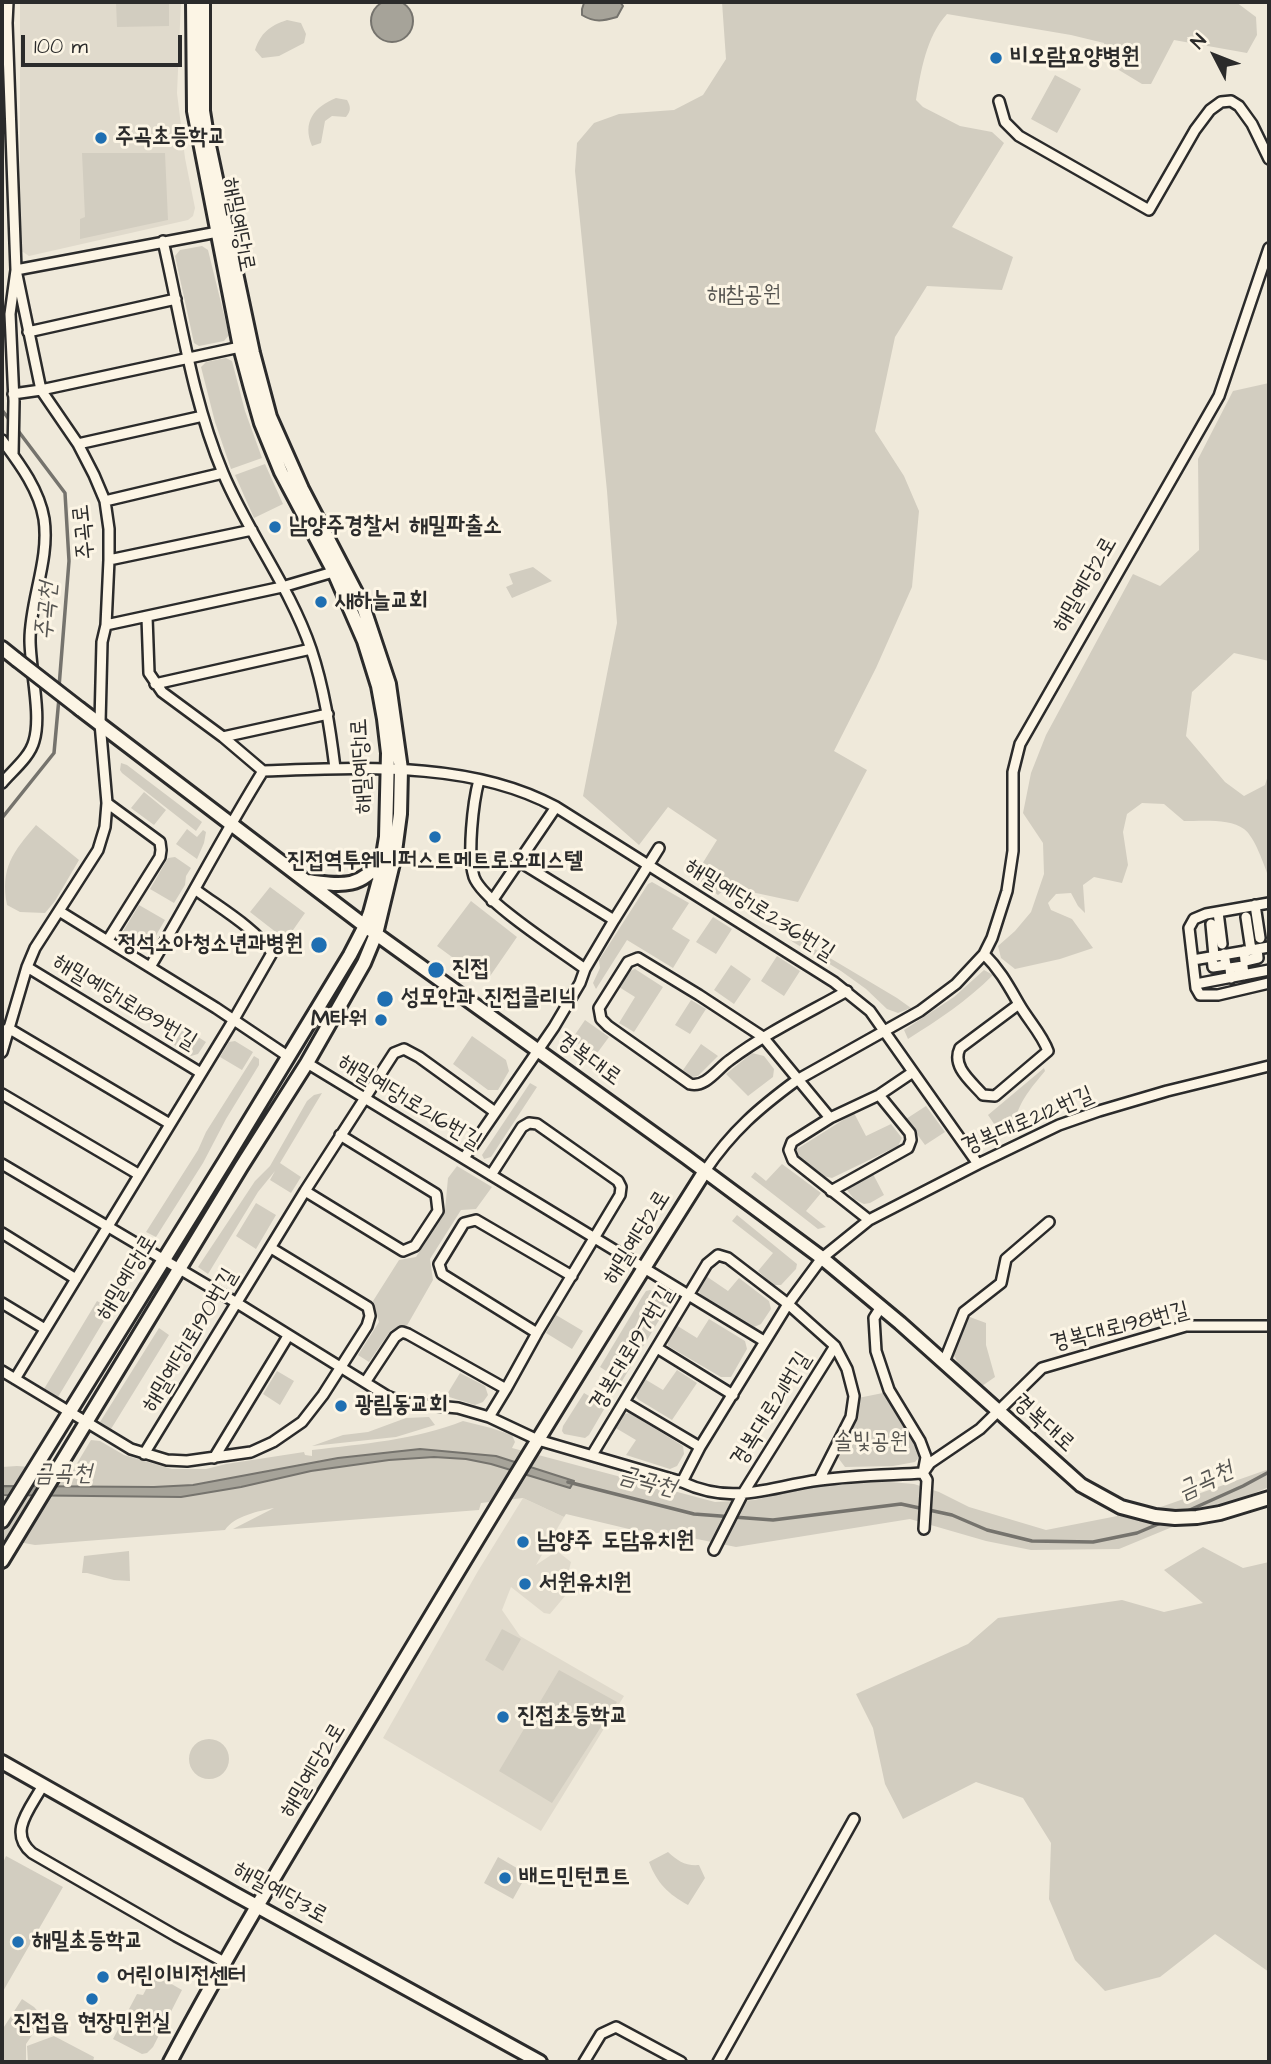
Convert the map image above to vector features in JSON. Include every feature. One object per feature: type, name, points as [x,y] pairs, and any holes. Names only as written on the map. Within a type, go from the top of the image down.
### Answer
[{"type":"street","name":"주곡로","points":[[2,1052],[35,948],[98,850],[105,827],[107,803],[100,723],[102,642],[106,625],[109,560],[104,501],[78,444],[41,390],[16,270],[8,2]]},
{"type":"street","name":"해밀예당1로","points":[[193,2],[194,111],[253,352],[270,417],[339,570]]},
{"type":"street","name":"해밀예당1로","points":[[2,1561],[307,1063],[364,963],[376,934],[394,859],[400,814],[394,769],[389,684],[383,663],[363,606],[281,472],[261,423],[240,347],[203,111],[203,2]]},
{"type":"street","points":[[999,101],[1005,122],[1019,136],[1149,211],[1195,130],[1210,110],[1221,102],[1231,101],[1239,106],[1252,124],[1269,159]]},
{"type":"street","points":[[13,451],[10,314],[16,270],[222,231]]},
{"type":"street","points":[[163,242],[203,416],[223,473],[311,649],[328,713],[335,768]]},
{"type":"street","name":"해밀예당2로","points":[[170,2062],[257,1906],[499,1503],[643,1268],[722,1146],[747,1119],[797,1080],[920,1011],[956,984],[984,954],[1007,891],[1013,851],[1013,772],[1020,744],[1219,396],[1269,248]]},
{"type":"street","points":[[28,332],[176,299]]},
{"type":"street","points":[[13,397],[240,347]]},
{"type":"street","points":[[78,444],[203,416]]},
{"type":"street","points":[[2,440],[13,451],[32,484],[44,517],[45,536],[30,639],[36,725],[34,741],[30,751],[2,783]]},
{"type":"street","points":[[104,501],[223,473]]},
{"type":"street","points":[[109,560],[252,530]]},
{"type":"street","points":[[106,625],[282,587],[339,570]]},
{"type":"street","points":[[147,617],[149,673],[155,684],[263,771],[230,824],[196,890],[150,967]]},
{"type":"street","name":"경복대로","points":[[2,649],[365,926],[822,1258],[944,1362],[1081,1485],[1121,1507],[1155,1516],[1197,1517],[1269,1498]]},
{"type":"street","points":[[155,684],[311,649]]},
{"type":"street","points":[[223,737],[328,713]]},
{"type":"street","name":"해밀예당1로","points":[[2,1521],[333,985],[365,926],[383,857],[394,769]]},
{"type":"street","name":"해밀예당1로236번길","points":[[263,771],[394,769],[463,776],[517,789],[556,807],[774,942],[847,991],[870,1011],[885,1031]]},
{"type":"street","points":[[479,780],[475,795],[471,857],[475,877],[492,901],[585,969]]},
{"type":"street","points":[[107,803],[160,842],[162,850],[108,940]]},
{"type":"street","points":[[492,901],[556,807]]},
{"type":"street","name":"해밀예당1로236번길","points":[[464,1158],[580,984],[585,969],[659,848]]},
{"type":"street","points":[[307,881],[343,885],[359,881],[372,873],[383,857]]},
{"type":"street","points":[[520,862],[614,920]]},
{"type":"street","name":"해밀예당1로189번길","points":[[15,1379],[272,953],[255,934],[196,890]]},
{"type":"street","points":[[1269,903],[1206,914],[1194,919],[1189,928],[1196,984],[1200,995],[1217,995],[1269,983]]},
{"type":"street","points":[[1255,905],[1261,931]]},
{"type":"street","points":[[59,911],[289,1056]]},
{"type":"street","points":[[1218,912],[1220,941]]},
{"type":"street","points":[[1193,960],[1247,922],[1250,950]]},
{"type":"street","points":[[1200,934],[1250,950],[1269,947]]},
{"type":"street","points":[[984,954],[1008,983],[1048,1051],[995,1096],[983,1095],[957,1064],[956,1056],[960,1048],[1019,1004]]},
{"type":"street","name":"해밀예당1로236번길","points":[[763,1037],[638,958],[628,962],[599,1008],[601,1019],[608,1026],[690,1084],[697,1086],[763,1037],[847,991]]},
{"type":"street","name":"해밀예당1로189번길","points":[[27,967],[201,1073]]},
{"type":"street","points":[[1196,984],[1269,970]]},
{"type":"street","points":[[8,1028],[170,1124]]},
{"type":"street","points":[[885,1031],[978,1164]]},
{"type":"street","points":[[763,1037],[830,1118]]},
{"type":"street","name":"해밀예당1로190번길","points":[[145,1454],[305,1191],[394,1053],[404,1049],[419,1057],[495,1112]]},
{"type":"street","name":"해밀예당1로216번길","points":[[307,1063],[643,1268]]},
{"type":"street","name":"경복대로212번길","points":[[822,1258],[869,1220],[1059,1125],[1167,1091],[1269,1066]]},
{"type":"street","points":[[869,1220],[793,1160],[789,1150],[792,1142],[830,1118],[878,1095],[913,1072]]},
{"type":"street","points":[[2,1094],[138,1174]]},
{"type":"street","points":[[831,1191],[908,1148],[911,1140],[909,1133],[878,1095]]},
{"type":"street","name":"해밀예당1로216번길","points":[[489,1417],[620,1195],[621,1187],[618,1181],[537,1124],[529,1123],[522,1127],[491,1175]]},
{"type":"street","points":[[305,1191],[403,1251],[415,1247],[438,1211],[436,1194],[340,1135]]},
{"type":"street","points":[[2,1164],[164,1259],[387,1396],[405,1403],[458,1408],[489,1417],[538,1440],[694,1487],[727,1494],[742,1495],[820,1480],[925,1476]]},
{"type":"street","points":[[537,1333],[442,1274],[439,1264],[464,1223],[476,1220],[572,1276]]},
{"type":"street","points":[[944,1362],[964,1312],[1001,1283],[1006,1259],[1049,1222]]},
{"type":"street","points":[[2,1233],[76,1279]]},
{"type":"street","points":[[2,1371],[131,1449],[167,1460],[187,1461],[251,1452],[273,1442],[302,1422],[341,1367],[367,1326],[370,1316],[368,1307],[271,1248]]},
{"type":"street","name":"경복대로211번길","points":[[707,1264],[718,1255],[728,1258],[788,1304],[835,1346],[848,1369],[854,1396],[851,1417],[820,1480]]},
{"type":"street","name":"경복대로211번길","points":[[681,1482],[764,1341],[822,1258]]},
{"type":"street","name":"경복대로197번길","points":[[592,1455],[707,1264]]},
{"type":"street","name":"경복대로211번길","points":[[643,1268],[764,1341]]},
{"type":"street","points":[[2,1303],[45,1329]]},
{"type":"street","points":[[881,1307],[874,1318],[876,1351],[890,1390],[920,1441],[926,1457],[924,1529]]},
{"type":"street","name":"경복대로198번길","points":[[998,1412],[1042,1368],[1186,1326],[1269,1326]]},
{"type":"street","points":[[366,1381],[394,1337],[402,1332],[506,1389]]},
{"type":"street","points":[[214,1458],[288,1336]]},
{"type":"street","name":"경복대로211번길","points":[[714,1550],[742,1495],[835,1346]]},
{"type":"street","name":"경복대로211번길","points":[[657,1348],[733,1395]]},
{"type":"street","name":"경복대로211번길","points":[[624,1402],[700,1447]]},
{"type":"street","points":[[925,1476],[930,1463],[980,1429],[998,1412]]},
{"type":"street","name":"해밀예당3로","points":[[2,1762],[540,2062]]},
{"type":"street","points":[[43,1785],[20,1827],[25,1847],[226,1962]]},
{"type":"street","points":[[718,2062],[854,1819]]},
{"type":"street","points":[[584,2062],[601,2034],[616,2027],[681,2062]]},
{"type":"shaded area","points":[[392,0],[407,6],[413,21],[407,36],[392,42],[377,36],[371,21],[377,6]]},
{"type":"shaded area","name":"주곡초등학교","points":[[20,2],[181,2],[177,93],[185,158],[195,208],[193,216],[188,220],[29,256],[20,250]]},
{"type":"shaded area","points":[[620,2],[623,6],[617,17],[595,20],[582,15],[584,3]]},
{"type":"shaded area","name":"금곡천","points":[[420,1449],[496,1456],[574,1481],[570,1488],[491,1464],[434,1457],[389,1460],[311,1471],[181,1497],[2,1495],[2,1486],[193,1485],[338,1458]]},
{"type":"shaded area","name":"진접초등학교","points":[[523,1498],[564,1517],[536,1565],[557,1551],[571,1562],[567,1578],[570,1590],[550,1614],[544,1613],[511,1587],[502,1610],[520,1636],[624,1696],[541,1831],[383,1738]]},
{"type":"green space","points":[[116,2],[169,2],[169,26],[117,27]]},
{"type":"green space","name":"해참공원","points":[[722,2],[1236,2],[1256,17],[1257,35],[1247,53],[1174,40],[1151,84],[1142,84],[1109,64],[1104,43],[1071,35],[947,14],[934,33],[916,100],[923,107],[960,126],[992,132],[1004,143],[952,227],[1013,257],[1002,290],[927,286],[895,337],[875,431],[904,476],[919,511],[912,587],[876,668],[834,751],[867,770],[798,902],[728,887],[718,895],[694,877],[717,840],[668,807],[639,845],[583,796],[617,623],[607,491],[575,171],[577,143],[594,123],[619,114],[674,110],[703,95],[726,59]]},
{"type":"green space","points":[[287,20],[301,23],[306,34],[304,43],[279,56],[262,58],[255,50],[260,39],[275,25]]},
{"type":"green space","points":[[1055,75],[1081,89],[1057,133],[1031,119]]},
{"type":"green space","points":[[336,98],[347,100],[349,113],[346,117],[332,116],[325,121],[321,143],[312,146],[308,130],[312,116]]},
{"type":"green space","points":[[82,153],[165,153],[168,220],[80,239],[80,219],[85,217]]},
{"type":"green space","points":[[202,246],[208,250],[229,335],[224,341],[199,346],[194,343],[175,256],[180,250]]},
{"type":"green space","points":[[226,358],[232,361],[245,411],[262,458],[231,469],[201,367],[206,362]]},
{"type":"green space","points":[[1269,383],[1269,661],[1234,653],[1192,692],[1186,736],[1225,782],[1244,796],[1265,785],[1269,772],[1269,878],[1248,833],[1238,825],[1184,821],[1164,804],[1142,803],[1127,814],[1123,832],[1128,865],[1122,883],[1094,877],[1083,885],[1085,913],[1071,893],[1056,894],[1048,903],[1051,910],[1072,919],[1093,948],[1015,969],[1001,958],[998,946],[1031,912],[1044,874],[1043,843],[1023,813],[1031,773],[1046,735],[1133,574],[1160,586],[1199,550],[1198,459],[1233,391]]},
{"type":"green space","points":[[265,464],[283,504],[254,518],[235,475]]},
{"type":"green space","points":[[533,567],[552,581],[512,598],[506,587],[513,584],[509,574]]},
{"type":"green space","points":[[121,763],[202,822],[196,831],[122,773]]},
{"type":"green space","points":[[144,792],[166,810],[154,825],[131,808]]},
{"type":"green space","points":[[36,825],[79,860],[45,913],[20,912],[7,905],[5,881],[10,861]]},
{"type":"green space","points":[[187,829],[197,837],[203,830],[206,832],[197,859],[176,844]]},
{"type":"green space","points":[[175,857],[191,868],[174,903],[150,889],[168,858]]},
{"type":"green space","points":[[652,882],[689,903],[672,929],[690,940],[673,968],[627,940],[596,989],[593,983],[600,968],[599,960],[648,884]]},
{"type":"green space","points":[[270,887],[305,913],[286,940],[250,912]]},
{"type":"green space","points":[[471,901],[517,937],[486,982],[437,946]]},
{"type":"green space","points":[[139,905],[165,920],[148,949],[139,950],[124,941],[122,933]]},
{"type":"green space","points":[[713,917],[732,929],[716,954],[696,942]]},
{"type":"green space","points":[[788,933],[911,1008],[898,1013],[887,1009],[841,971],[789,939]]},
{"type":"green space","points":[[777,956],[800,971],[784,996],[761,981]]},
{"type":"green space","points":[[731,965],[751,979],[734,1004],[714,990]]},
{"type":"green space","points":[[635,969],[663,987],[634,1032],[619,1023],[635,997],[619,987],[630,971]]},
{"type":"green space","points":[[984,970],[993,975],[963,1002],[908,1039],[904,1030],[954,997]]},
{"type":"green space","points":[[691,1000],[706,1009],[690,1034],[675,1025]]},
{"type":"green space","points":[[585,1020],[609,1037],[595,1056],[572,1039]]},
{"type":"green space","points":[[184,1028],[206,1042],[198,1054],[191,1056],[173,1044]]},
{"type":"green space","points":[[472,1036],[506,1060],[509,1071],[498,1090],[488,1090],[453,1064]]},
{"type":"green space","points":[[235,1041],[253,1052],[242,1070],[220,1057],[229,1042]]},
{"type":"green space","points":[[701,1044],[718,1056],[698,1076],[692,1077],[683,1070]]},
{"type":"green space","points":[[752,1053],[764,1056],[774,1069],[773,1077],[748,1096],[726,1074]]},
{"type":"green space","points":[[254,1056],[259,1059],[259,1065],[203,1163],[156,1237],[146,1232],[198,1150],[206,1132]]},
{"type":"green space","points":[[1044,1068],[1045,1071],[1020,1106],[1015,1131],[1003,1137],[988,1115]]},
{"type":"green space","points":[[530,1083],[537,1087],[491,1157],[484,1159],[482,1155]]},
{"type":"green space","points":[[322,1093],[280,1163],[301,1177],[291,1193],[270,1180],[275,1171],[258,1192],[208,1274],[198,1267],[255,1181],[270,1166],[307,1101]]},
{"type":"green space","points":[[926,1106],[945,1132],[925,1145],[906,1119]]},
{"type":"green space","points":[[854,1113],[866,1136],[891,1124],[902,1138],[898,1146],[832,1178],[823,1176],[795,1155],[797,1149]]},
{"type":"green space","points":[[782,1164],[821,1193],[806,1211],[826,1227],[818,1229],[751,1177],[755,1172],[766,1181]]},
{"type":"green space","points":[[457,1166],[492,1187],[476,1209],[461,1210],[430,1259],[433,1280],[405,1329],[391,1330],[369,1362],[358,1355],[379,1322],[373,1301],[399,1260],[416,1257],[445,1210],[448,1178]]},
{"type":"green space","points":[[873,1174],[884,1195],[864,1204],[854,1199],[847,1190]]},
{"type":"green space","points":[[256,1203],[276,1215],[256,1249],[236,1236]]},
{"type":"green space","points":[[737,1215],[797,1264],[796,1269],[781,1285],[773,1285],[758,1271],[773,1253],[732,1221]]},
{"type":"green space","points":[[706,1276],[728,1291],[739,1278],[769,1301],[771,1309],[761,1324],[754,1327],[701,1296],[698,1288]]},
{"type":"green space","points":[[650,1290],[666,1296],[669,1304],[622,1381],[600,1367],[642,1297]]},
{"type":"green space","points":[[97,1301],[111,1309],[58,1397],[44,1389]]},
{"type":"green space","points":[[959,1313],[986,1323],[986,1345],[995,1377],[982,1386],[958,1363],[953,1354],[945,1351]]},
{"type":"green space","points":[[556,1315],[583,1331],[572,1349],[546,1333]]},
{"type":"green space","points":[[709,1319],[745,1341],[747,1349],[731,1377],[721,1377],[668,1346],[667,1338],[676,1325],[697,1338]]},
{"type":"green space","points":[[159,1328],[169,1335],[111,1429],[100,1422]]},
{"type":"green space","points":[[677,1370],[697,1383],[672,1420],[639,1400],[635,1392],[643,1378],[663,1390]]},
{"type":"green space","points":[[277,1371],[294,1381],[280,1405],[263,1394]]},
{"type":"green space","points":[[460,1373],[485,1386],[488,1395],[483,1402],[475,1405],[446,1396]]},
{"type":"green space","name":"솔빛공원","points":[[888,1392],[916,1437],[921,1455],[915,1462],[893,1466],[845,1467],[836,1455],[858,1418],[858,1398]]},
{"type":"green space","points":[[584,1393],[606,1406],[585,1438],[564,1434],[563,1426]]},
{"type":"green space","points":[[630,1413],[683,1446],[684,1454],[677,1466],[670,1469],[626,1455],[636,1440],[614,1427],[623,1414]]},
{"type":"green space","points":[[429,1417],[435,1425],[396,1437],[312,1446],[343,1435],[368,1432],[406,1418]]},
{"type":"green space","points":[[463,1421],[512,1435],[515,1442],[512,1448],[715,1502],[755,1500],[818,1484],[878,1481],[914,1484],[939,1492],[969,1507],[1046,1530],[1158,1508],[1269,1469],[1269,1487],[1119,1549],[1031,1550],[986,1541],[910,1519],[736,1547],[629,1529],[566,1514],[564,1517],[523,1498],[481,1503],[479,1510],[233,1529],[274,1508],[234,1521],[225,1530],[35,1545],[2,1539],[2,1467],[73,1470],[91,1440],[100,1441],[124,1455],[172,1469],[206,1469],[304,1452],[305,1455],[312,1456],[312,1450],[407,1437]]},
{"type":"green space","points":[[1203,1547],[1243,1568],[1269,1562],[1269,1972],[1215,1934],[1160,1977],[1105,1991],[1075,1960],[1049,1899],[1051,1843],[1023,1798],[976,1782],[903,1819],[885,1784],[873,1728],[856,1694],[968,1644],[998,1618],[1122,1600],[1164,1612],[1203,1603],[1164,1570]]},
{"type":"green space","points":[[129,1551],[130,1581],[82,1573],[84,1556]]},
{"type":"green space","points":[[502,1629],[521,1639],[503,1671],[485,1660]]},
{"type":"green space","points":[[559,1670],[617,1702],[552,1803],[499,1771]]},
{"type":"green space","points":[[209,1739],[223,1745],[229,1759],[223,1773],[209,1779],[195,1773],[189,1759],[195,1745]]},
{"type":"green space","points":[[668,1852],[682,1862],[699,1865],[705,1878],[688,1905],[664,1887],[649,1862]]},
{"type":"green space","name":"해밀초등학교","points":[[6,1856],[63,1887],[2,1993],[2,1865]]},
{"type":"green space","name":"배드민턴코트","points":[[498,1857],[527,1874],[513,1899],[484,1883]]},
{"type":"green space","points":[[154,1974],[182,1990],[153,2047],[142,2054],[113,2039],[137,1994],[143,1995]]},
{"type":"green space","points":[[22,1999],[44,2018],[26,2044],[26,2062],[2,2062],[2,2030]]},
{"type":"green space","points":[[54,2036],[94,2057],[93,2062],[28,2062],[27,2046]]},
{"type":"waterway","name":"주곡천","points":[[2,410],[11,422]]},
{"type":"waterway","name":"주곡천","points":[[16,428],[65,493],[69,561],[59,687]]},
{"type":"waterway","name":"주곡천","points":[[2,818],[54,753],[59,698]]},
{"type":"waterway","name":"금곡천","points":[[1183,1513],[1269,1472]]},
{"type":"waterway","name":"금곡천","points":[[568,1482],[694,1514],[773,1520],[901,1504],[952,1515],[987,1530],[1032,1541],[1093,1542],[1137,1533],[1163,1522]]},
{"type":"place","name":"비오람요양병원","points":[[996,58]]},
{"type":"place","name":"주곡초등학교","points":[[101,138]]},
{"type":"place","name":"남양주경찰서 해밀파출소","points":[[275,527]]},
{"type":"place","name":"새하늘교회","points":[[321,602]]},
{"type":"place","name":"진접역투웨니퍼스트메트로오피스텔","points":[[435,837]]},
{"type":"place","name":"정석소아청소년과병원","points":[[319,945]]},
{"type":"place","name":"진접","points":[[436,970]]},
{"type":"place","name":"성모안과 진접클리닉","points":[[385,999]]},
{"type":"place","name":"M타워","points":[[381,1020]]},
{"type":"place","name":"광림동교회","points":[[341,1406]]},
{"type":"place","name":"남양주 도담유치원","points":[[523,1542]]},
{"type":"place","name":"서원유치원","points":[[525,1584]]},
{"type":"place","name":"진접초등학교","points":[[503,1717]]},
{"type":"place","name":"배드민턴코트","points":[[505,1878]]},
{"type":"place","name":"해밀초등학교","points":[[18,1942]]},
{"type":"place","name":"어린이비전센터","points":[[103,1977]]},
{"type":"place","name":"진접읍 현장민원실","points":[[92,1999]]}]
